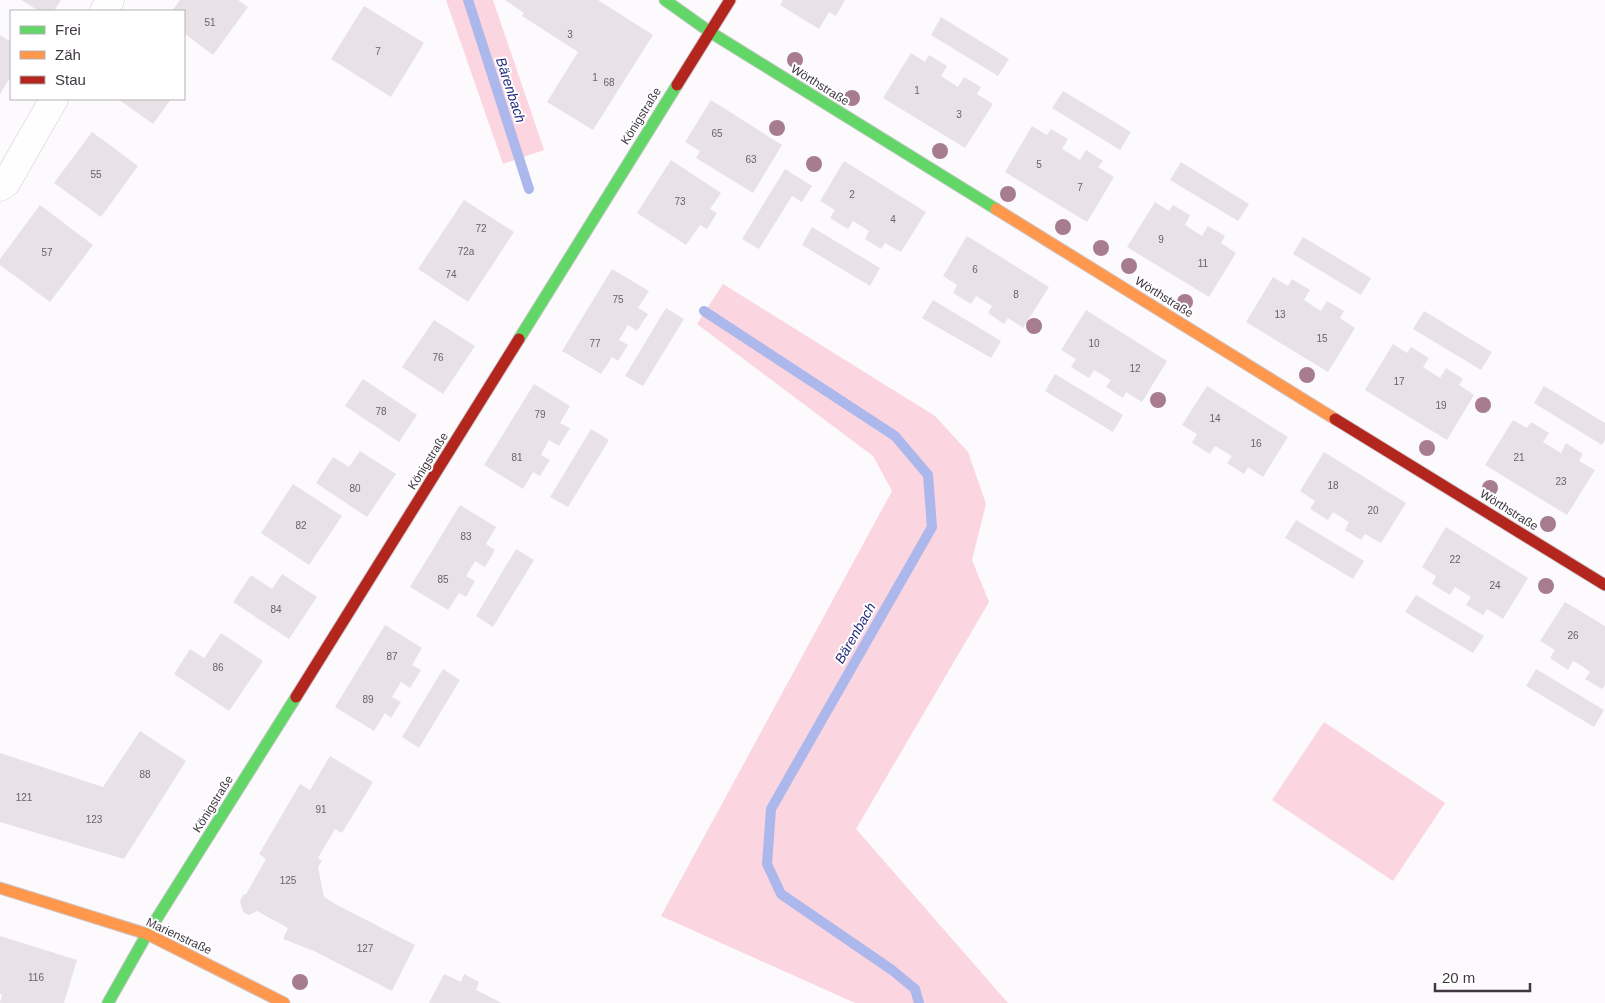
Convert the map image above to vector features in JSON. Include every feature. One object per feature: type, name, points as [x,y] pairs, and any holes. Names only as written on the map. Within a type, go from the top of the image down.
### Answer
[{"type":"street","name":"Wörthstraße","points":[[665,0],[710,32],[1605,585]]},
{"type":"street","name":"Königstraße","points":[[108,1003],[147,934],[730,0]]},
{"type":"street","points":[[0,187],[6,183],[53,100]]},
{"type":"street","name":"Marienstraße","points":[[0,888],[147,934],[284,1003]]},
{"type":"shaded area","points":[[446,0],[493,0],[544,150],[503,164]]},
{"type":"shaded area","points":[[723,284],[935,416],[968,452],[986,504],[972,560],[989,602],[856,829],[1008,1003],[855,1003],[661,916],[892,491],[873,456],[697,324]]},
{"type":"shaded area","points":[[1324,722],[1445,803],[1393,881],[1272,800]]},
{"type":"building","points":[[21,0],[61,0],[55,10],[37,10]]},
{"type":"building","points":[[180,0],[238,0],[248,7],[213,55],[185,34],[185,10],[173,10]]},
{"type":"building","points":[[505,0],[598,0],[653,35],[593,130],[547,102],[578,52],[522,16],[524,13]]},
{"type":"building","points":[[783,0],[845,0],[836,16],[829,12],[819,29],[780,5]]},
{"type":"building","points":[[364,6],[424,43],[391,97],[331,59]]},
{"type":"building","points":[[941,17],[1009,59],[998,76],[931,35]]},
{"type":"building","points":[[0,35],[10,41],[10,78],[0,94]]},
{"type":"building","points":[[911,53],[925,62],[929,55],[947,66],[941,76],[958,87],[964,77],[981,87],[977,94],[993,104],[965,148],[883,98]]},
{"type":"building","points":[[1063,91],[1131,132],[1120,150],[1052,108]]},
{"type":"building","points":[[119,100],[170,100],[153,124]]},
{"type":"building","points":[[711,100],[782,145],[753,193],[696,158],[700,151],[685,142]]},
{"type":"building","points":[[1032,126],[1047,135],[1051,129],[1068,139],[1062,149],[1080,160],[1086,150],[1103,161],[1098,167],[1114,177],[1087,222],[1005,172]]},
{"type":"building","points":[[92,132],[138,166],[101,217],[54,183]]},
{"type":"building","points":[[671,160],[721,193],[710,209],[717,213],[707,229],[700,225],[686,245],[637,213]]},
{"type":"building","points":[[844,161],[926,212],[901,252],[885,243],[881,249],[865,239],[869,231],[853,221],[848,229],[830,218],[835,210],[820,201]]},
{"type":"building","points":[[1181,162],[1249,204],[1238,221],[1170,180]]},
{"type":"building","points":[[785,169],[812,186],[802,202],[792,196],[759,249],[742,239]]},
{"type":"building","points":[[464,200],[514,232],[468,302],[418,269]]},
{"type":"building","points":[[1155,202],[1169,211],[1173,205],[1190,215],[1185,225],[1202,236],[1208,226],[1225,236],[1221,243],[1236,253],[1209,297],[1127,247]]},
{"type":"building","points":[[40,205],[93,245],[50,302],[0,265],[0,259]]},
{"type":"building","points":[[812,227],[880,268],[870,286],[802,245]]},
{"type":"building","points":[[967,236],[1049,287],[1023,328],[1008,318],[1004,324],[988,313],[992,306],[976,296],[971,304],[953,293],[957,285],[943,276]]},
{"type":"building","points":[[1303,237],[1371,278],[1361,295],[1293,254]]},
{"type":"building","points":[[612,269],[649,291],[638,308],[648,314],[637,331],[628,325],[619,340],[628,345],[618,361],[612,357],[601,374],[562,351]]},
{"type":"building","points":[[1273,277],[1288,286],[1292,279],[1310,290],[1304,300],[1321,311],[1327,301],[1344,311],[1340,318],[1355,328],[1328,372],[1246,322]]},
{"type":"building","points":[[933,300],[1001,341],[991,358],[922,318]]},
{"type":"building","points":[[666,308],[684,319],[643,386],[625,376]]},
{"type":"building","points":[[1086,310],[1167,361],[1142,402],[1126,392],[1123,398],[1106,387],[1111,380],[1094,370],[1089,378],[1071,367],[1076,359],[1061,350]]},
{"type":"building","points":[[1424,311],[1492,352],[1481,370],[1413,329]]},
{"type":"building","points":[[434,320],[475,346],[443,394],[402,367]]},
{"type":"building","points":[[1393,344],[1407,353],[1411,347],[1429,358],[1423,367],[1440,378],[1446,368],[1463,379],[1459,385],[1474,395],[1447,440],[1365,390]]},
{"type":"building","points":[[1055,374],[1123,415],[1113,432],[1045,391]]},
{"type":"building","points":[[363,379],[417,415],[399,442],[345,406]]},
{"type":"building","points":[[534,384],[570,406],[560,423],[570,428],[559,446],[549,440],[541,455],[550,460],[540,476],[533,472],[523,489],[484,465]]},
{"type":"building","points":[[1207,386],[1288,437],[1263,477],[1248,467],[1244,474],[1227,463],[1232,456],[1215,446],[1210,454],[1192,443],[1197,434],[1182,425]]},
{"type":"building","points":[[1544,386],[1605,423],[1605,439],[1602,445],[1534,403]]},
{"type":"building","points":[[1513,420],[1527,428],[1531,422],[1549,433],[1543,442],[1561,453],[1566,443],[1583,454],[1579,461],[1595,470],[1567,515],[1485,465]]},
{"type":"building","points":[[591,429],[609,440],[568,507],[550,497]]},
{"type":"building","points":[[360,451],[396,474],[367,517],[316,483],[333,457],[349,467]]},
{"type":"building","points":[[1324,452],[1406,503],[1381,543],[1365,534],[1361,540],[1345,530],[1349,522],[1333,512],[1328,520],[1310,509],[1315,501],[1300,491]]},
{"type":"building","points":[[293,484],[342,516],[309,565],[261,533]]},
{"type":"building","points":[[460,505],[496,527],[486,544],[495,550],[485,567],[475,561],[466,576],[475,581],[466,597],[459,593],[448,610],[410,587]]},
{"type":"building","points":[[1296,520],[1364,561],[1353,579],[1285,538]]},
{"type":"building","points":[[1446,527],[1528,578],[1503,619],[1487,609],[1483,615],[1466,605],[1471,597],[1455,587],[1450,595],[1432,584],[1436,576],[1422,567]]},
{"type":"building","points":[[516,549],[534,560],[493,627],[476,616]]},
{"type":"building","points":[[282,574],[317,597],[289,639],[233,602],[251,575],[272,589]]},
{"type":"building","points":[[1416,595],[1484,636],[1473,653],[1405,612]]},
{"type":"building","points":[[1565,602],[1605,626],[1605,685],[1602,689],[1585,679],[1590,672],[1582,666],[1573,661],[1568,670],[1550,658],[1555,650],[1540,641]]},
{"type":"building","points":[[385,625],[422,648],[412,665],[421,670],[410,688],[401,682],[392,697],[401,702],[391,718],[385,713],[374,731],[335,707]]},
{"type":"building","points":[[221,633],[263,661],[229,711],[174,674],[190,649],[204,658]]},
{"type":"building","points":[[443,669],[460,680],[419,748],[402,737]]},
{"type":"building","points":[[1536,669],[1604,710],[1594,727],[1526,686]]},
{"type":"building","points":[[140,731],[186,761],[124,859],[0,822],[0,753],[103,787]]},
{"type":"building","points":[[330,756],[373,782],[342,833],[335,829],[318,858],[322,861],[318,867],[324,897],[415,945],[392,991],[314,951],[283,939],[288,928],[257,911],[249,915],[243,912],[240,901],[266,859],[259,854],[300,784],[310,790]]},
{"type":"building","points":[[0,936],[77,960],[64,1003],[0,1003],[2,994],[0,994]]},
{"type":"building","points":[[444,974],[461,982],[464,974],[479,982],[476,990],[502,1003],[429,1003]]},
{"type":"waterway","name":"Bärenbach","points":[[468,0],[529,189]]},
{"type":"waterway","name":"Bärenbach","points":[[704,311],[895,436],[928,475],[932,527],[771,809],[767,864],[781,894],[892,970],[915,989],[919,1003]]},
{"type":"traffic: fast","points":[[665,0],[710,32],[996,209]]},
{"type":"traffic: fast","points":[[519,339],[677,85]]},
{"type":"traffic: fast","points":[[108,1003],[147,934],[296,697]]},
{"type":"traffic: slow","points":[[996,209],[1335,419]]},
{"type":"traffic: slow","points":[[0,888],[147,934],[284,1003]]},
{"type":"traffic: jam","points":[[677,85],[730,0]]},
{"type":"traffic: jam","points":[[296,697],[519,339]]},
{"type":"traffic: jam","points":[[1335,419],[1605,585]]}]
